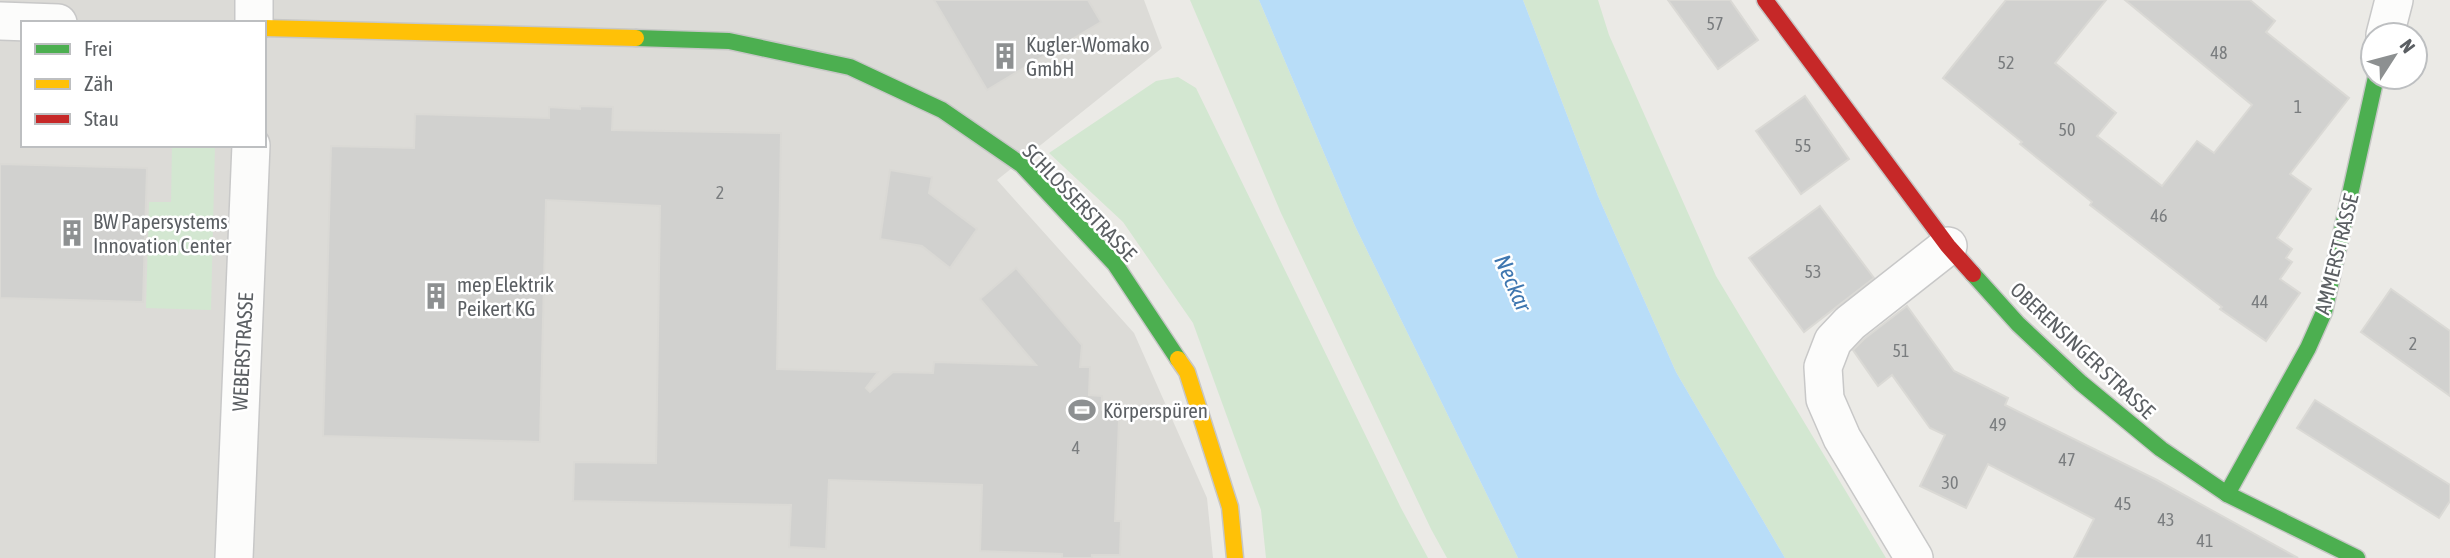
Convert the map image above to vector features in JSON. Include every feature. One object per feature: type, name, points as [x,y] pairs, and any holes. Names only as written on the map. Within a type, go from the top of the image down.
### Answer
[{"type":"street","points":[[254,0],[254,21]]},
{"type":"street","name":"OBERENSINGER STRASSE","points":[[1765,0],[1948,246],[2018,324],[2081,383],[2161,449],[2227,494],[2357,558]]},
{"type":"street","points":[[2389,21],[2394,0]]},
{"type":"street","points":[[0,21],[21,22]]},
{"type":"street","name":"SCHLOSSERSTRASSE","points":[[266,28],[729,41],[850,67],[942,110],[1022,165],[1115,264],[1187,372],[1230,507],[1235,558]]},
{"type":"street","name":"AMMERSTRASSE","points":[[2227,494],[2308,348],[2324,312],[2373,91]]},
{"type":"street","name":"WEBERSTRASSE","points":[[234,558],[251,147]]},
{"type":"street","points":[[1914,558],[1842,438],[1825,400],[1823,368],[1833,341],[1850,323],[1948,246]]},
{"type":"shaded area","points":[[0,0],[1144,0],[1162,48],[997,180],[1134,333],[1207,498],[1213,558],[0,558]]},
{"type":"green space","points":[[1190,0],[1259,0],[1355,226],[1518,558],[1447,558],[1281,213]]},
{"type":"green space","points":[[1523,0],[1598,0],[1609,35],[1716,276],[1886,558],[1785,558],[1676,372],[1598,196]]},
{"type":"green space","points":[[1178,77],[1196,88],[1428,558],[1266,558],[1261,510],[1193,323],[1123,222],[1049,153],[1156,81]]},
{"type":"green space","points":[[172,147],[215,147],[211,310],[146,308],[149,202],[171,202]]},
{"type":"water","name":"Neckar","points":[[1259,0],[1523,0],[1598,196],[1676,372],[1785,558],[1518,558],[1355,226]]},
{"type":"building","name":"Kugler-Womako GmbH","points":[[934,0],[1088,0],[1101,22],[987,90]]},
{"type":"building","points":[[1668,0],[1730,0],[1758,40],[1718,69]]},
{"type":"building","points":[[2006,0],[2106,0],[2055,63],[2116,113],[2097,136],[2162,186],[2197,141],[2214,153],[2252,105],[2125,0],[2250,0],[2275,21],[2266,32],[2349,98],[2290,174],[2311,189],[2277,238],[2292,249],[2286,258],[2292,262],[2280,279],[2300,293],[2266,341],[2220,309],[2222,307],[2090,205],[2092,202],[1943,78]]},
{"type":"building","points":[[1805,96],[1849,159],[1801,194],[1756,131]]},
{"type":"building","points":[[580,106],[613,107],[612,130],[781,133],[777,369],[878,372],[866,388],[870,392],[893,372],[933,373],[934,362],[1036,365],[980,299],[1016,268],[1082,345],[1080,367],[1090,367],[1089,395],[1102,396],[1102,410],[1112,410],[1111,419],[1119,420],[1115,521],[1121,521],[1120,555],[1062,558],[1062,554],[980,551],[982,485],[829,480],[826,549],[789,547],[791,505],[573,501],[574,462],[656,463],[660,206],[546,200],[540,442],[323,436],[331,146],[414,148],[415,114],[549,118],[549,107],[580,109]]},
{"type":"building","name":"BW Papersystems Innovation Center","points":[[0,164],[147,168],[143,302],[0,298]]},
{"type":"building","points":[[890,170],[932,177],[929,193],[977,229],[950,268],[922,246],[880,239]]},
{"type":"building","points":[[1820,206],[1874,278],[1804,332],[1749,258]]},
{"type":"building","points":[[2391,289],[2450,331],[2450,396],[2361,332]]},
{"type":"building","points":[[1907,306],[1954,371],[2008,398],[2005,405],[2157,480],[2298,558],[2074,558],[2094,519],[1988,464],[1966,508],[1920,486],[1945,435],[1930,428],[1892,375],[1878,386],[1853,350]]},
{"type":"building","points":[[2315,400],[2450,485],[2450,501],[2439,518],[2297,428]]},
{"type":"traffic: fast","points":[[636,38],[729,41],[850,67],[942,110],[1022,165],[1115,264],[1178,359]]},
{"type":"traffic: fast","points":[[2227,494],[2308,348],[2324,312],[2373,91]]},
{"type":"traffic: fast","points":[[1973,274],[2018,324],[2081,383],[2161,449],[2227,494],[2357,558]]},
{"type":"traffic: slow","points":[[266,28],[636,38]]},
{"type":"traffic: slow","points":[[1178,359],[1187,372],[1230,507],[1235,558]]},
{"type":"traffic: jam","points":[[1765,0],[1948,246],[1973,274]]},
{"type":"place","name":"Kugler-Womako GmbH","points":[[1005,56]]},
{"type":"place","name":"BW Papersystems Innovation Center","points":[[72,233]]},
{"type":"place","name":"mep Elektrik Peikert KG","points":[[436,296]]},
{"type":"place","name":"Körperspüren","points":[[1082,410]]}]
